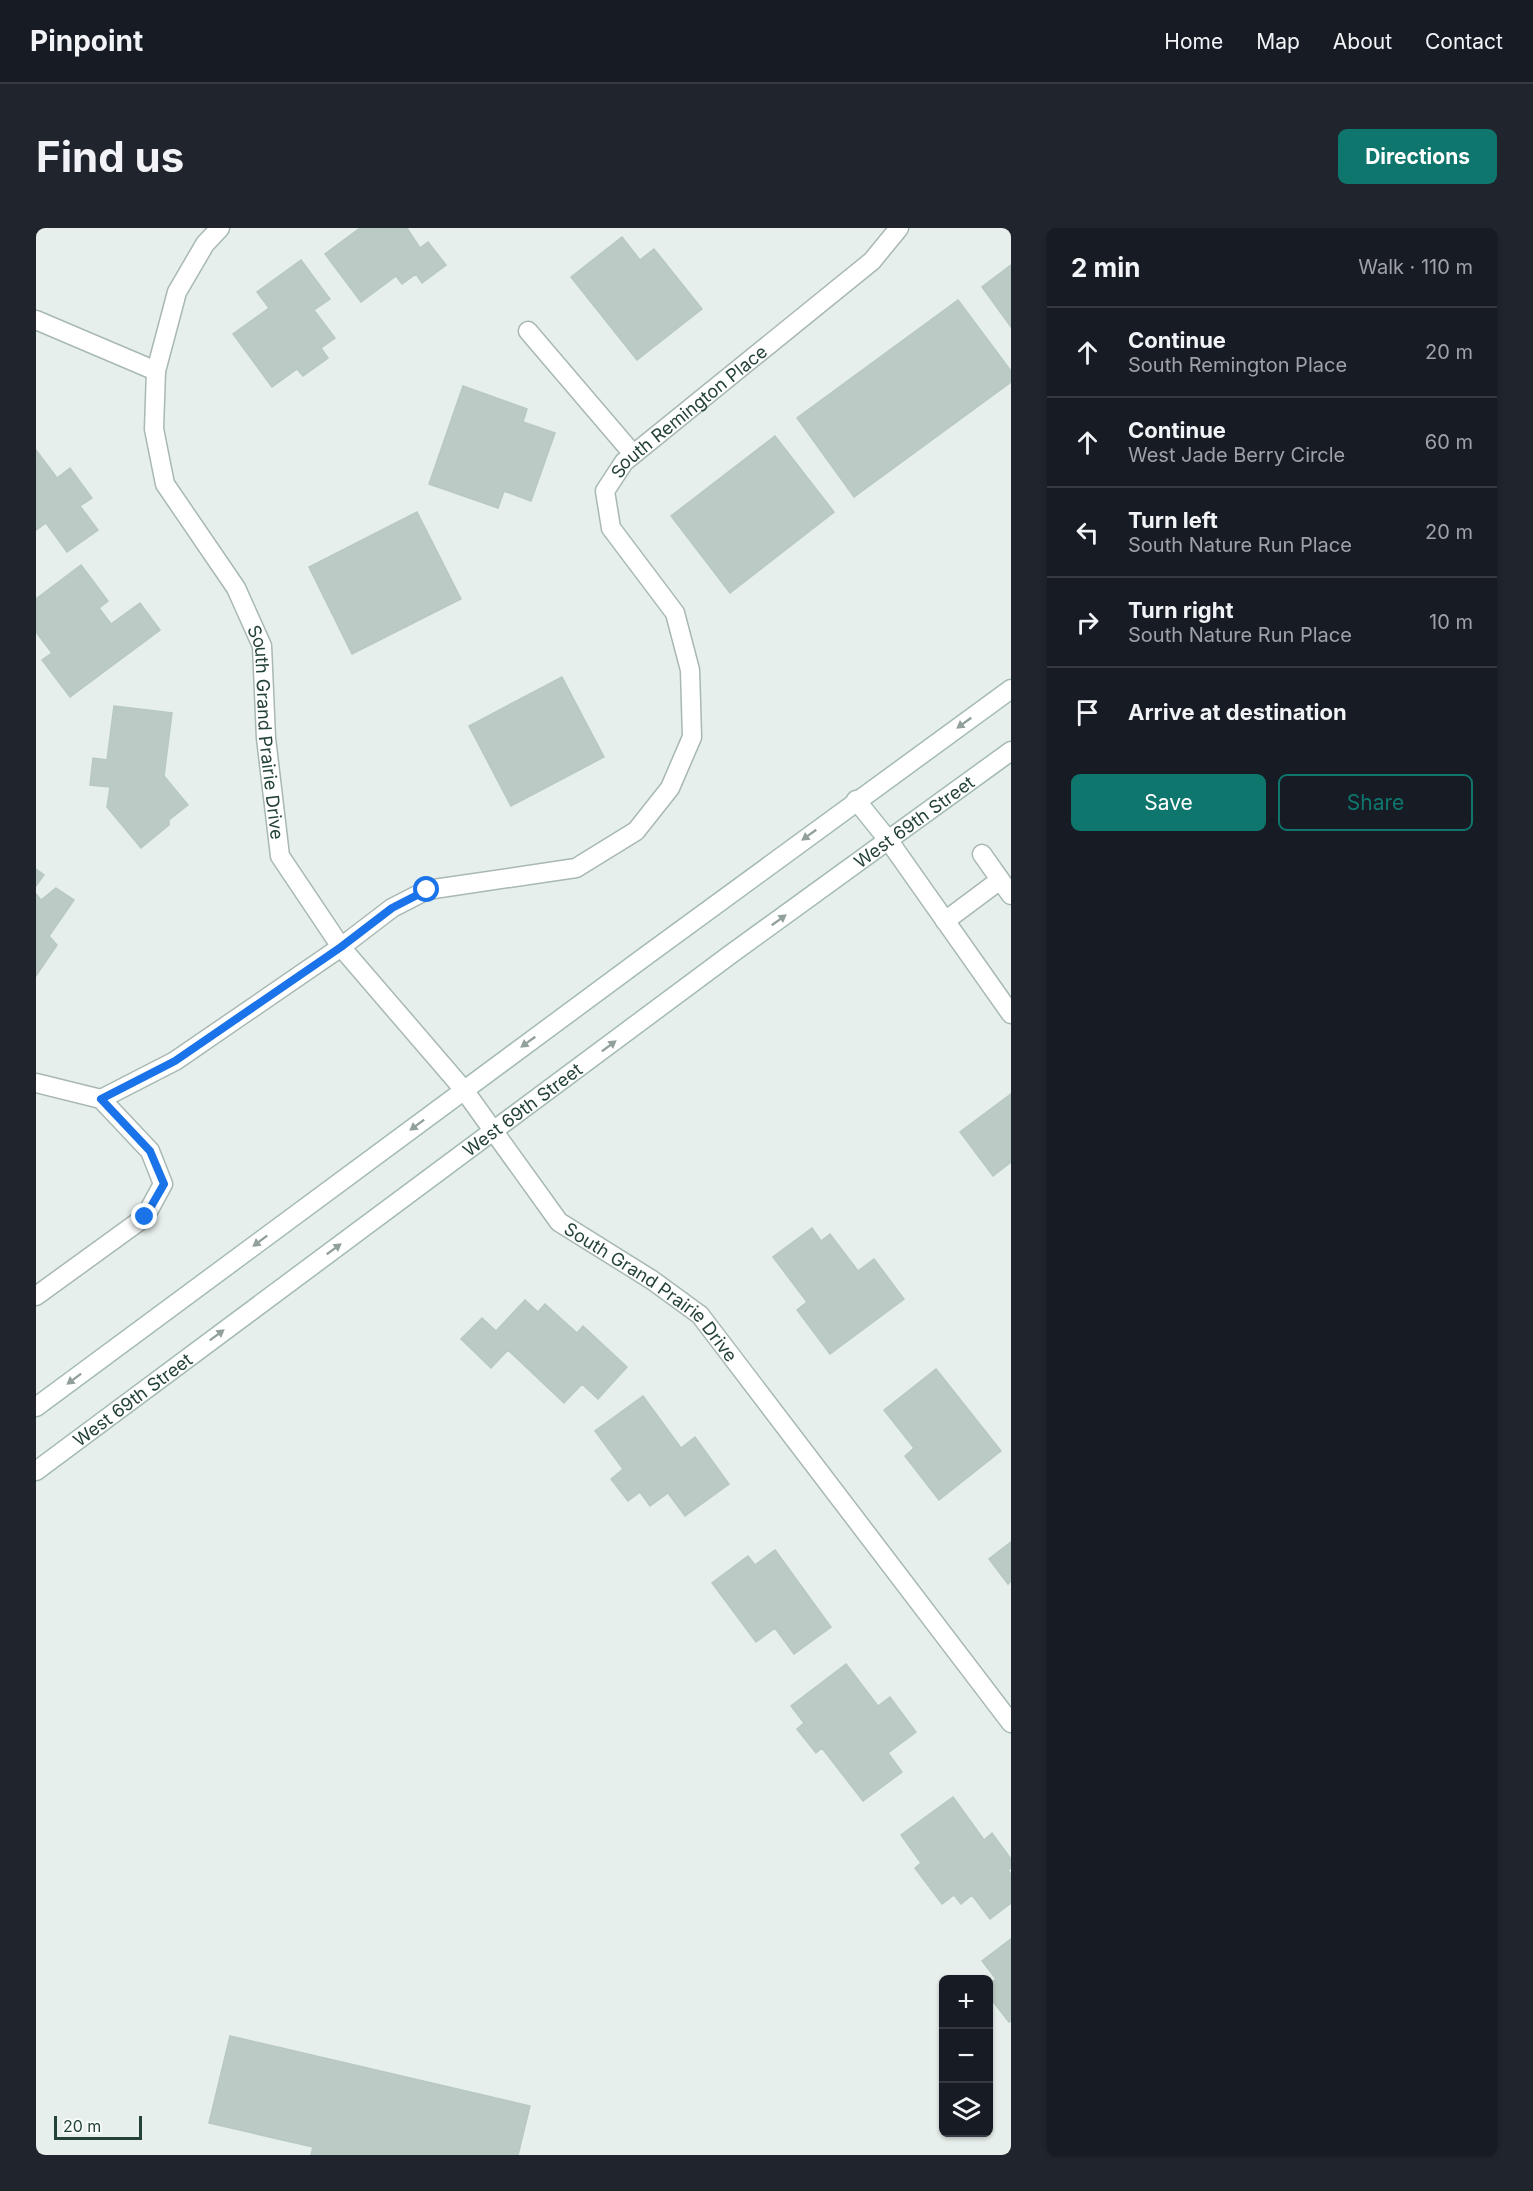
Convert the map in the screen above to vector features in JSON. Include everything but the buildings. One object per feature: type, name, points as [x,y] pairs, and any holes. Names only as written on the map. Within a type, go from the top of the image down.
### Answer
[{"type":"street","name":"South Grand Prairie Drive","points":[[220,228],[205,244],[177,292],[156,371],[154,429],[165,484],[236,588],[262,646],[266,738],[280,856],[341,947],[464,1090],[559,1222],[652,1280],[700,1315],[1011,1723]]},
{"type":"street","name":"South Remington Place","points":[[101,1099],[175,1061],[341,947],[392,908],[427,890],[576,868],[636,831],[670,788],[692,737],[690,670],[675,613],[611,528],[605,491],[624,462],[872,261],[899,228]]},
{"type":"street","points":[[36,321],[156,371]]},
{"type":"street","points":[[528,331],[633,454]]},
{"type":"street","points":[[36,1407],[856,800],[1011,689]]},
{"type":"street","name":"West 69th Street","points":[[36,1471],[1011,751]]},
{"type":"street","points":[[856,800],[888,841],[1011,1014]]},
{"type":"street","points":[[982,854],[1011,895]]},
{"type":"street","points":[[945,921],[1000,880]]},
{"type":"street","points":[[36,1083],[101,1099],[150,1151],[164,1184],[145,1217],[36,1296]]},
{"type":"route","points":[[145,1217],[164,1184],[150,1151],[101,1099],[175,1061],[341,947],[392,908],[427,890]]}]
